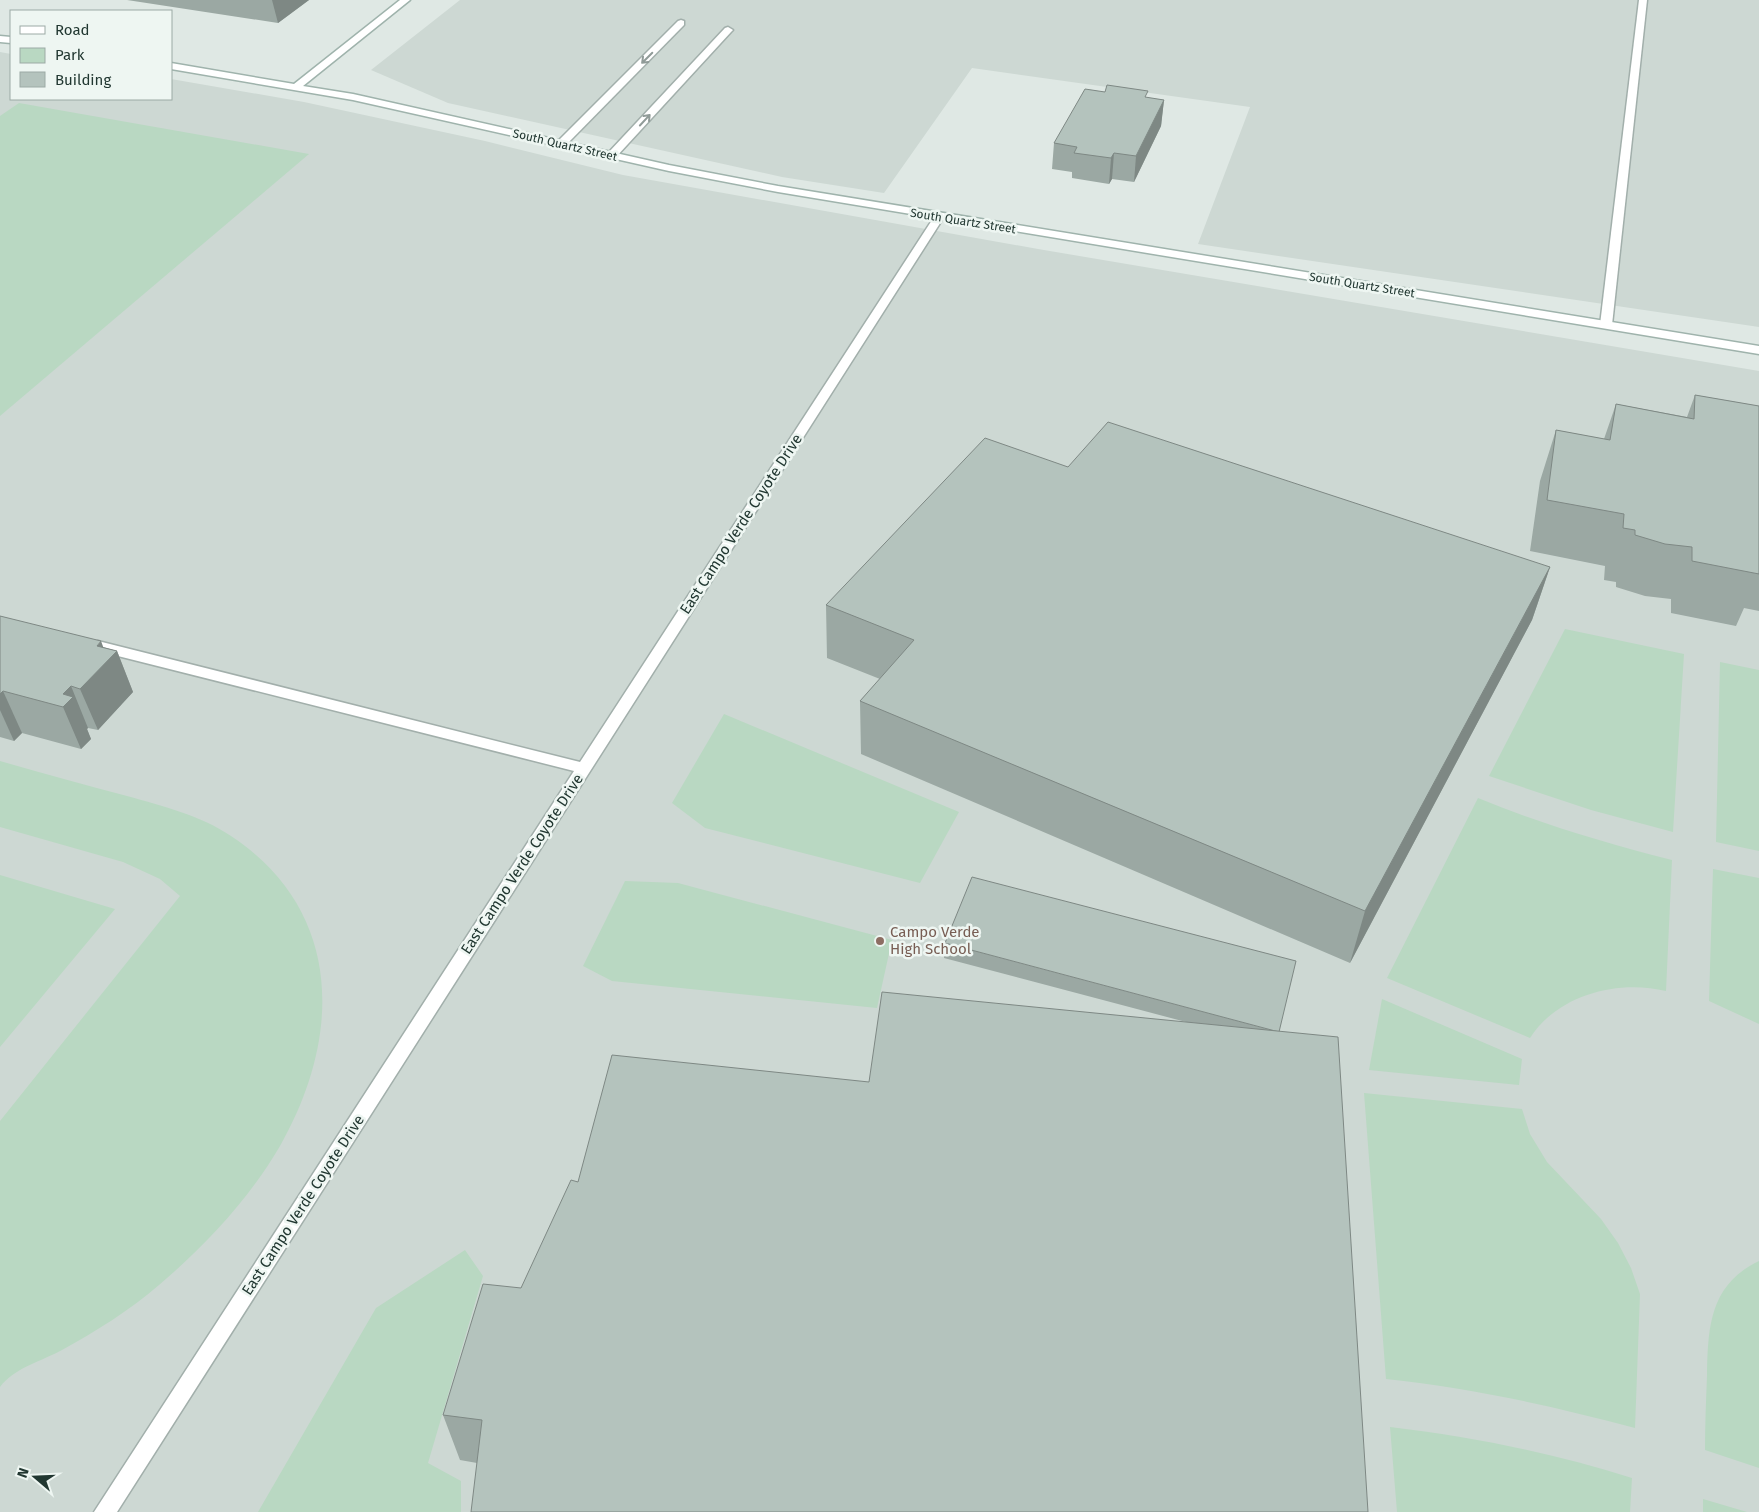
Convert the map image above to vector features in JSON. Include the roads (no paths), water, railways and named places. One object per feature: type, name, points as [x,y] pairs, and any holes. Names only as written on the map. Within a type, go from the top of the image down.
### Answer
[{"type":"street","points":[[297,86],[406,0]]},
{"type":"street","points":[[1606,325],[1643,0]]},
{"type":"street","points":[[561,144],[681,23]]},
{"type":"street","points":[[612,156],[728,30]]},
{"type":"street","name":"South Quartz Street","points":[[172,66],[297,86],[612,156],[749,184],[939,217],[1759,350]]},
{"type":"street","name":"East Campo Verde Coyote Drive","points":[[105,1512],[939,217]]},
{"type":"street","points":[[87,643],[584,768]]},
{"type":"place","name":"Campo Verde High School","points":[[880,941]]}]
